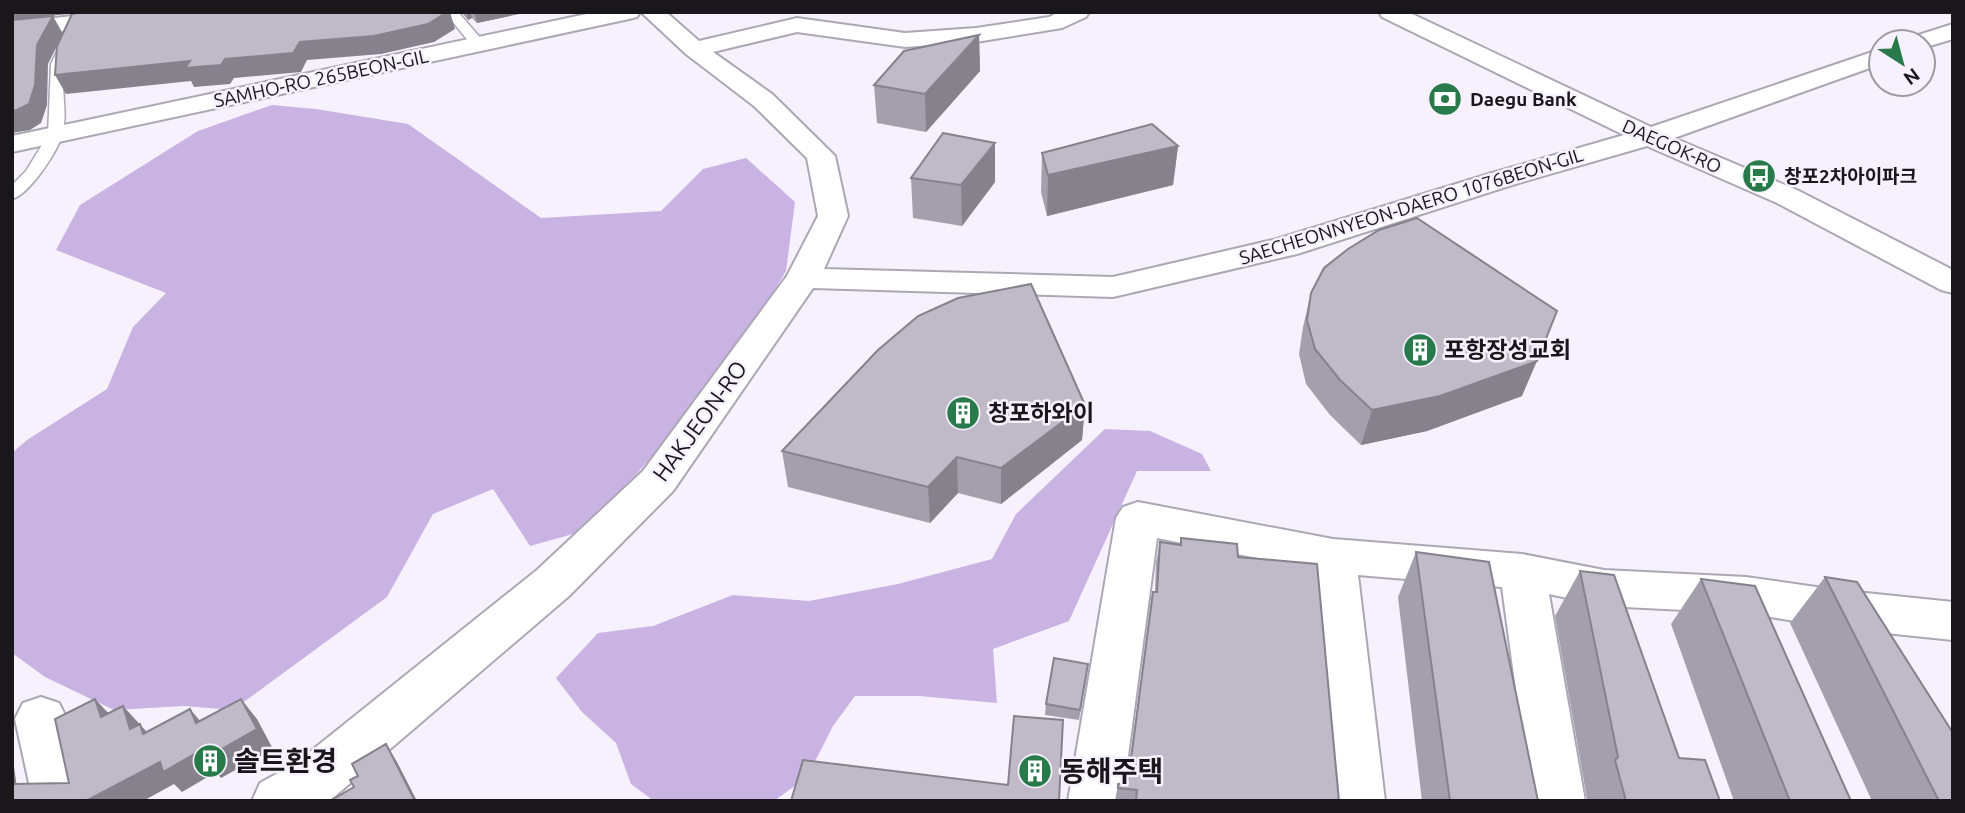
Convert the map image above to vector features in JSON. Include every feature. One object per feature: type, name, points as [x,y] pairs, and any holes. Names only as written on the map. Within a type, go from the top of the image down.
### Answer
[{"type":"street","points":[[12,30],[77,17],[168,12]]},
{"type":"street","name":"SAMHO-RO 265BEON-GIL","points":[[12,144],[629,12]]},
{"type":"street","name":"HAKJEON-RO","points":[[306,794],[553,583],[658,481],[803,278],[833,216],[821,156],[763,100],[694,49],[652,12]]},
{"type":"street","points":[[694,49],[797,25],[905,40],[976,35],[1054,23],[1078,12]]},
{"type":"street","name":"DAEGOK-RO","points":[[1390,12],[1649,137],[1788,197],[1953,283]]},
{"type":"street","name":"SAECHEONNYEON-DAERO 1076BEON-GIL","points":[[803,278],[1113,287],[1286,247],[1502,179],[1649,137],[1867,61]]},
{"type":"street","points":[[1095,801],[1138,518],[1333,556],[1522,571],[1604,588],[1746,595],[1837,609],[1953,621]]},
{"type":"street","points":[[1333,556],[1358,801]]},
{"type":"street","points":[[1522,571],[1558,801]]},
{"type":"street","points":[[1604,588],[1621,638]]},
{"type":"street","points":[[1746,595],[1767,646]]},
{"type":"street","points":[[1837,609],[1866,657]]},
{"type":"street","points":[[41,719],[60,801]]},
{"type":"lane","points":[[451,12],[478,44]]},
{"type":"lane","points":[[12,194],[32,174],[55,135],[58,64],[77,17]]},
{"type":"shaded area","points":[[272,105],[316,109],[408,124],[541,218],[661,211],[703,169],[746,158],[795,202],[786,271],[723,376],[587,530],[530,546],[493,489],[433,514],[387,597],[233,710],[184,706],[114,710],[45,677],[12,653],[12,453],[27,440],[107,389],[133,327],[166,293],[56,250],[80,205],[198,131]]},
{"type":"shaded area","points":[[1105,429],[1150,431],[1202,454],[1211,471],[1137,471],[1069,621],[993,649],[997,703],[919,696],[855,696],[833,726],[807,777],[774,801],[654,801],[631,784],[616,743],[582,712],[556,678],[598,633],[653,626],[733,595],[809,601],[898,584],[992,559],[1016,514]]},
{"type":"building","points":[[447,12],[428,24],[374,36],[300,42],[293,53],[225,59],[221,65],[185,68],[190,61],[55,75],[57,46],[72,14]]},
{"type":"building","points":[[53,16],[37,45],[35,85],[29,104],[12,111],[12,20]]},
{"type":"building","points":[[979,35],[925,94],[874,85],[904,51]]},
{"type":"building","points":[[1152,124],[1178,146],[1048,175],[1042,153]]},
{"type":"building","points":[[943,133],[995,143],[961,185],[911,178]]},
{"type":"building","name":"포항장성교회","points":[[1417,218],[1557,311],[1537,361],[1440,396],[1372,410],[1340,380],[1315,349],[1307,320],[1311,293],[1324,268],[1348,249],[1379,230]]},
{"type":"building","name":"창포하와이","points":[[1031,284],[1085,405],[1001,468],[957,457],[928,487],[782,451],[878,350],[918,316],[958,298]]},
{"type":"building","points":[[1181,538],[1237,544],[1238,557],[1317,564],[1339,801],[1136,801],[1137,790],[1118,788],[1118,784],[1128,782],[1153,592],[1157,592],[1160,542],[1181,545]]},
{"type":"building","points":[[1416,552],[1489,562],[1538,801],[1450,801]]},
{"type":"building","points":[[1580,571],[1614,575],[1679,758],[1705,760],[1720,801],[1626,801],[1615,760],[1618,757]]},
{"type":"building","points":[[1825,577],[1857,582],[1953,733],[1953,801],[1939,801]]},
{"type":"building","points":[[1701,579],[1755,586],[1851,801],[1790,801]]},
{"type":"building","points":[[1054,658],[1088,664],[1080,710],[1046,704]]},
{"type":"building","points":[[95,699],[101,717],[123,706],[130,729],[140,724],[143,734],[190,709],[196,723],[241,699],[257,729],[204,759],[200,751],[163,772],[160,762],[86,801],[12,801],[13,784],[69,783],[55,719]]},
{"type":"building","points":[[1014,716],[1063,720],[1059,801],[791,801],[803,760],[1008,785]]},
{"type":"building","points":[[386,744],[414,799],[330,801],[354,787],[350,780],[358,776],[352,764]]},
{"type":"place","name":"Daegu Bank","points":[[1445,99]]},
{"type":"place","name":"창포2차아이파크","points":[[1759,176]]},
{"type":"place","name":"포항장성교회","points":[[1420,350]]},
{"type":"place","name":"창포하와이","points":[[963,413]]},
{"type":"place","name":"솔트환경","points":[[210,761]]},
{"type":"place","name":"동해주택","points":[[1035,771]]}]
